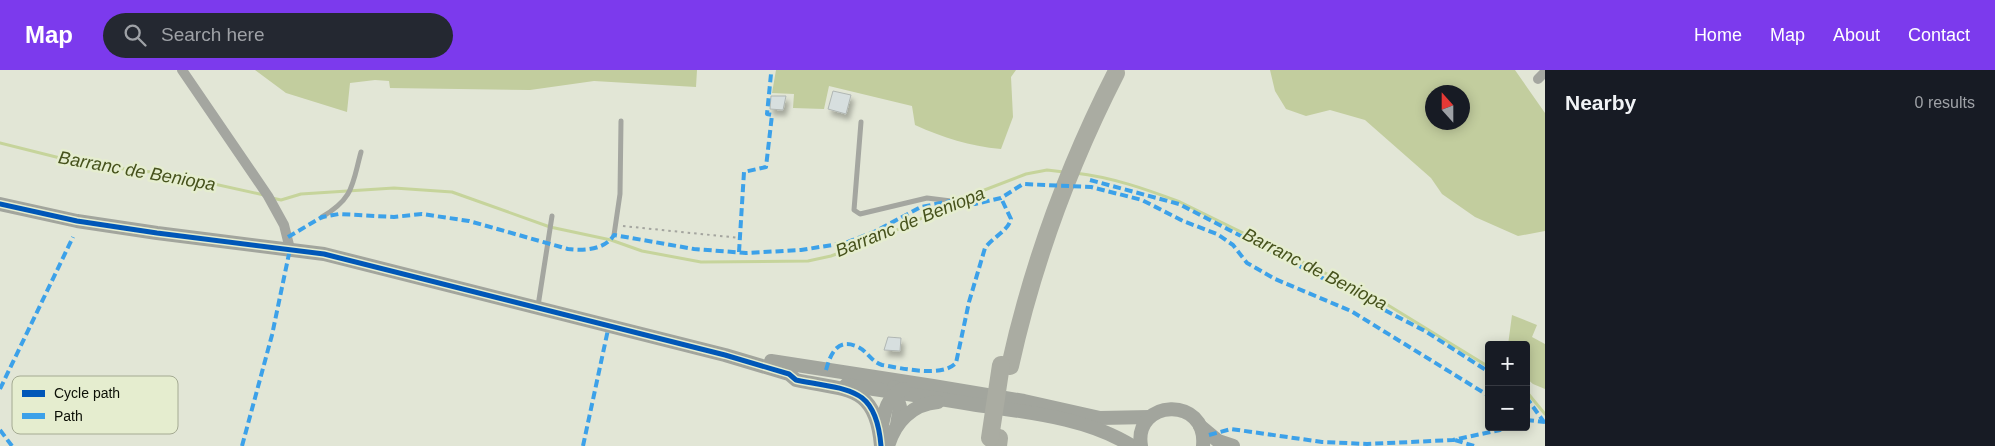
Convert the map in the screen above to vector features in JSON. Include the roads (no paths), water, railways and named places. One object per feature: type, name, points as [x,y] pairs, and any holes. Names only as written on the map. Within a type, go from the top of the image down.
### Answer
[{"type":"highway","points":[[994,442],[1006,365],[1028,275],[1050,198],[1065,161],[1079,148],[1116,73]]},
{"type":"street","points":[[182,70],[268,196],[284,225],[290,249]]},
{"type":"street","points":[[0,204],[77,221],[290,249],[386,268],[725,355],[789,374],[1020,411],[1084,425],[1116,436],[1132,446]]},
{"type":"street","points":[[725,355],[933,386],[1100,418],[1150,417],[1167,409],[1176,409],[1193,417],[1199,425],[1203,434],[1202,446]]},
{"type":"street","points":[[806,368],[815,372],[894,386],[900,407],[897,425]]},
{"type":"street","points":[[789,374],[796,380],[856,394],[865,399],[872,406],[883,443]]},
{"type":"street","points":[[883,443],[887,404],[896,392],[905,388],[1067,415],[1087,415]]},
{"type":"street","points":[[883,443],[897,425],[917,407],[928,403],[950,400]]},
{"type":"street","points":[[1141,446],[1140,433],[1150,417]]},
{"type":"street","points":[[1199,425],[1218,441],[1232,446]]},
{"type":"lane","points":[[614,235],[620,194],[621,121]]},
{"type":"lane","points":[[861,122],[854,210],[860,214],[927,198],[950,201]]},
{"type":"lane","points":[[322,217],[347,198],[361,152]]},
{"type":"lane","points":[[538,307],[552,216]]},
{"type":"waterway","name":"Barranc de Beniopa","points":[[0,143],[88,165],[169,174],[264,195]]},
{"type":"waterway","name":"Barranc de Beniopa","points":[[272,198],[281,200],[301,194],[394,188],[452,192],[550,227],[611,240],[642,251],[701,262],[808,261],[831,256],[875,240],[974,194],[1026,174],[1047,170],[1064,172]]},
{"type":"waterway","name":"Barranc de Beniopa","points":[[1075,173],[1102,177],[1128,184],[1180,202],[1378,299],[1485,365]]},
{"type":"waterway","name":"Barranc de Beniopa","points":[[1530,396],[1545,414]]}]
